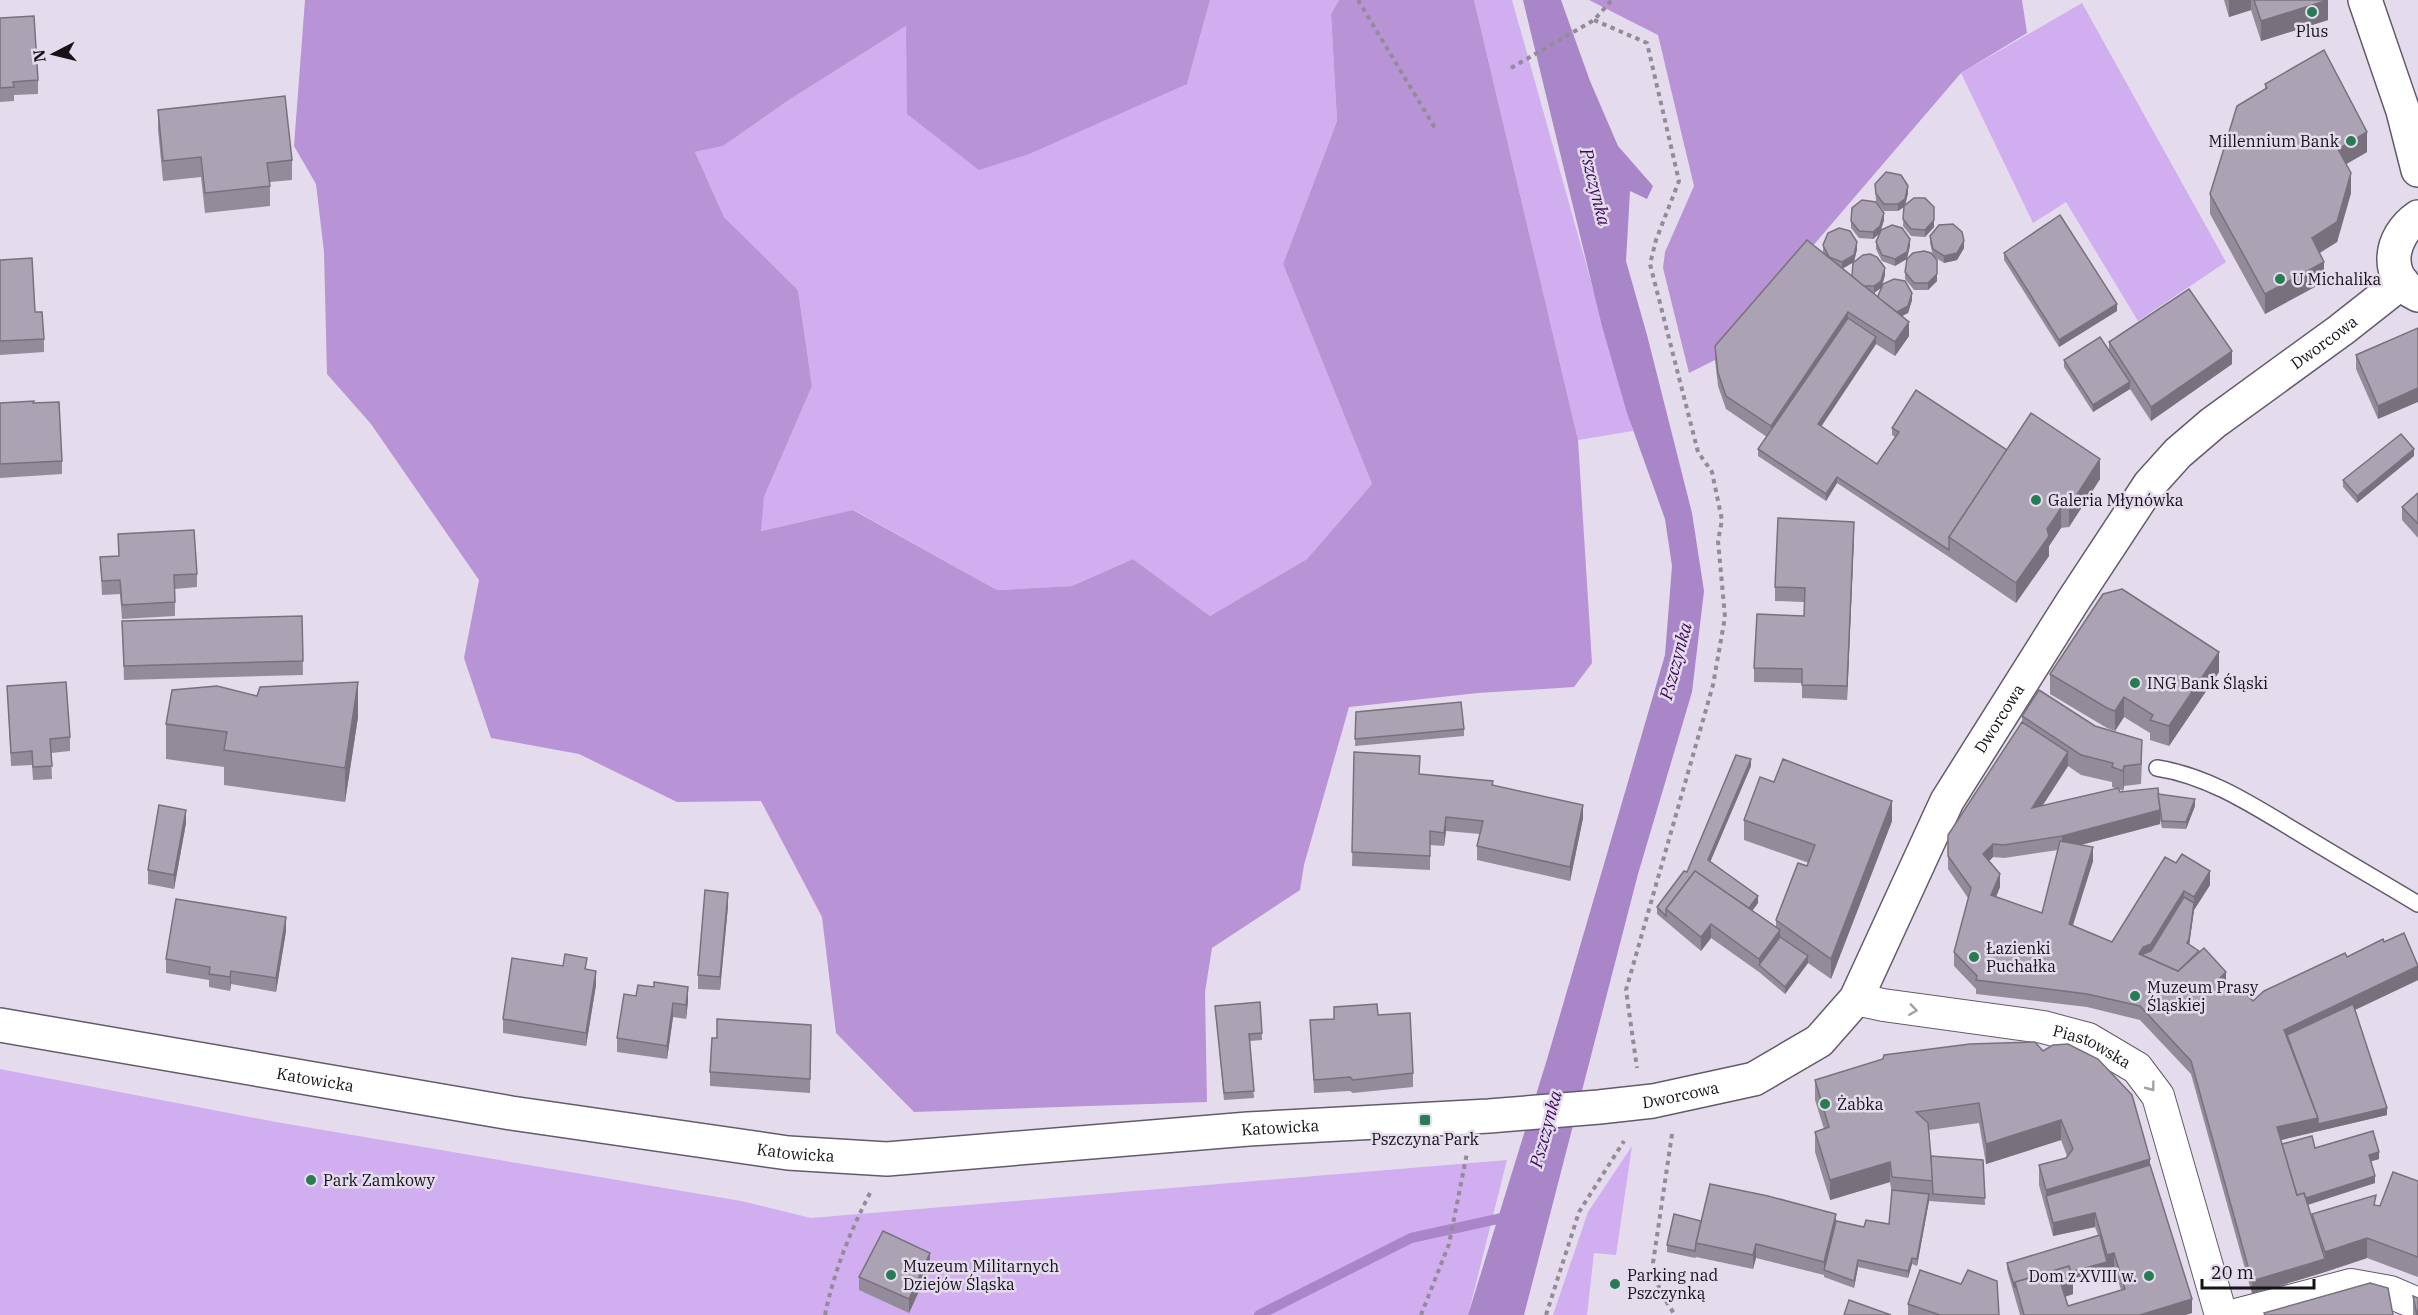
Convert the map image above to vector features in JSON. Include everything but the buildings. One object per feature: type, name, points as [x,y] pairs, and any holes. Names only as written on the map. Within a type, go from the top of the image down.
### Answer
[{"type":"street","points":[[2365,0],[2403,111],[2418,170]]},
{"type":"street","name":"Dworcowa","points":[[1599,1107],[1653,1101],[1754,1079],[1820,1041],[1856,999],[1947,801],[2150,484],[2178,453],[2213,423],[2342,330],[2410,289],[2396,271],[2395,245],[2408,224],[2418,217]]},
{"type":"street","name":"Piastowska","points":[[1856,999],[1883,1005],[2043,1027],[2088,1039],[2137,1068],[2158,1096],[2221,1315]]},
{"type":"street","name":"Katowicka","points":[[0,1025],[511,1113],[788,1153],[887,1160],[1248,1129],[1489,1116],[1599,1107]]},
{"type":"street","points":[[2236,1315],[2350,1285],[2390,1292],[2418,1304]]},
{"type":"lane","points":[[2157,768],[2179,771],[2207,782],[2257,808],[2418,904]]},
{"type":"path","points":[[1358,0],[1435,128]]},
{"type":"path","points":[[1510,68],[1594,20],[1612,0]]},
{"type":"path","points":[[1594,20],[1647,43],[1679,181],[1656,240],[1650,264],[1698,452],[1712,472],[1722,520],[1718,541],[1725,617],[1713,685],[1626,990],[1638,1075]]},
{"type":"path","points":[[1673,1130],[1653,1263],[1659,1292],[1675,1315]]},
{"type":"path","points":[[1546,1315],[1579,1212],[1628,1136]]},
{"type":"path","points":[[1421,1315],[1449,1244],[1467,1152]]},
{"type":"path","points":[[825,1315],[830,1289],[850,1231],[887,1160]]},
{"type":"shaded area","points":[[305,0],[1210,0],[1187,84],[1029,154],[979,170],[907,114],[906,26],[789,100],[723,146],[695,152],[724,217],[798,290],[812,386],[764,497],[761,531],[853,510],[997,590],[1072,586],[1133,559],[1210,616],[1307,559],[1372,484],[1283,264],[1337,121],[1331,14],[1339,0],[1474,0],[1578,440],[1592,663],[1574,687],[1478,693],[1349,707],[1304,865],[1300,890],[1212,948],[1205,992],[1207,1102],[914,1112],[836,1033],[822,917],[761,801],[677,802],[579,754],[491,738],[464,658],[479,580],[371,424],[327,374],[324,252],[316,184],[294,146]]},
{"type":"shaded area","points":[[1210,0],[1339,0],[1331,14],[1337,121],[1283,264],[1372,484],[1307,559],[1210,616],[1133,559],[1072,586],[997,590],[854,510],[760,531],[764,497],[812,386],[798,290],[724,217],[695,152],[723,146],[789,100],[906,26],[1187,84]]},
{"type":"shaded area","points":[[1474,0],[1512,0],[1633,431],[1578,440]]},
{"type":"shaded area","points":[[1589,0],[2022,0],[2027,33],[1961,73],[1715,360],[1689,373],[1663,268],[1665,252],[1694,186],[1658,35]]},
{"type":"shaded area","points":[[2082,3],[2226,262],[2138,321],[2066,202],[2033,223],[1961,73]]},
{"type":"shaded area","name":"Park Zamkowy","points":[[0,1069],[276,1122],[741,1201],[811,1218],[1507,1160],[1468,1315],[0,1315]]},
{"type":"shaded area","points":[[1632,1146],[1616,1255],[1594,1253],[1587,1315],[1553,1315],[1588,1212]]},
{"type":"water","name":"Pszczynka","points":[[1523,0],[1561,0],[1590,81],[1618,146],[1653,186],[1647,199],[1630,191],[1626,261],[1692,513],[1704,591],[1692,692],[1638,874],[1524,1315],[1468,1315],[1548,1056],[1665,655],[1672,566],[1665,519],[1627,413],[1602,326]]},
{"type":"waterway","points":[[1259,1315],[1411,1238],[1511,1216]]},
{"type":"place","name":"Plus","points":[[2312,12]]},
{"type":"place","name":"Millennium Bank","points":[[2351,141]]},
{"type":"place","name":"U Michalika","points":[[2280,279]]},
{"type":"place","name":"Galeria Młynówka","points":[[2036,500]]},
{"type":"place","name":"ING Bank Śląski","points":[[2135,683]]},
{"type":"place","name":"Łazienki Puchałka","points":[[1974,957]]},
{"type":"place","name":"Muzeum Prasy Śląskiej","points":[[2135,996]]},
{"type":"place","name":"Żabka","points":[[1825,1104]]},
{"type":"place","name":"Pszczyna Park","points":[[1425,1120]]},
{"type":"place","name":"Park Zamkowy","points":[[311,1180]]},
{"type":"place","name":"Muzeum Militarnych Dziejów Śląska","points":[[891,1275]]},
{"type":"place","name":"Dom z XVIII w.","points":[[2149,1276]]},
{"type":"place","name":"Parking nad Pszczynką","points":[[1615,1284]]}]
